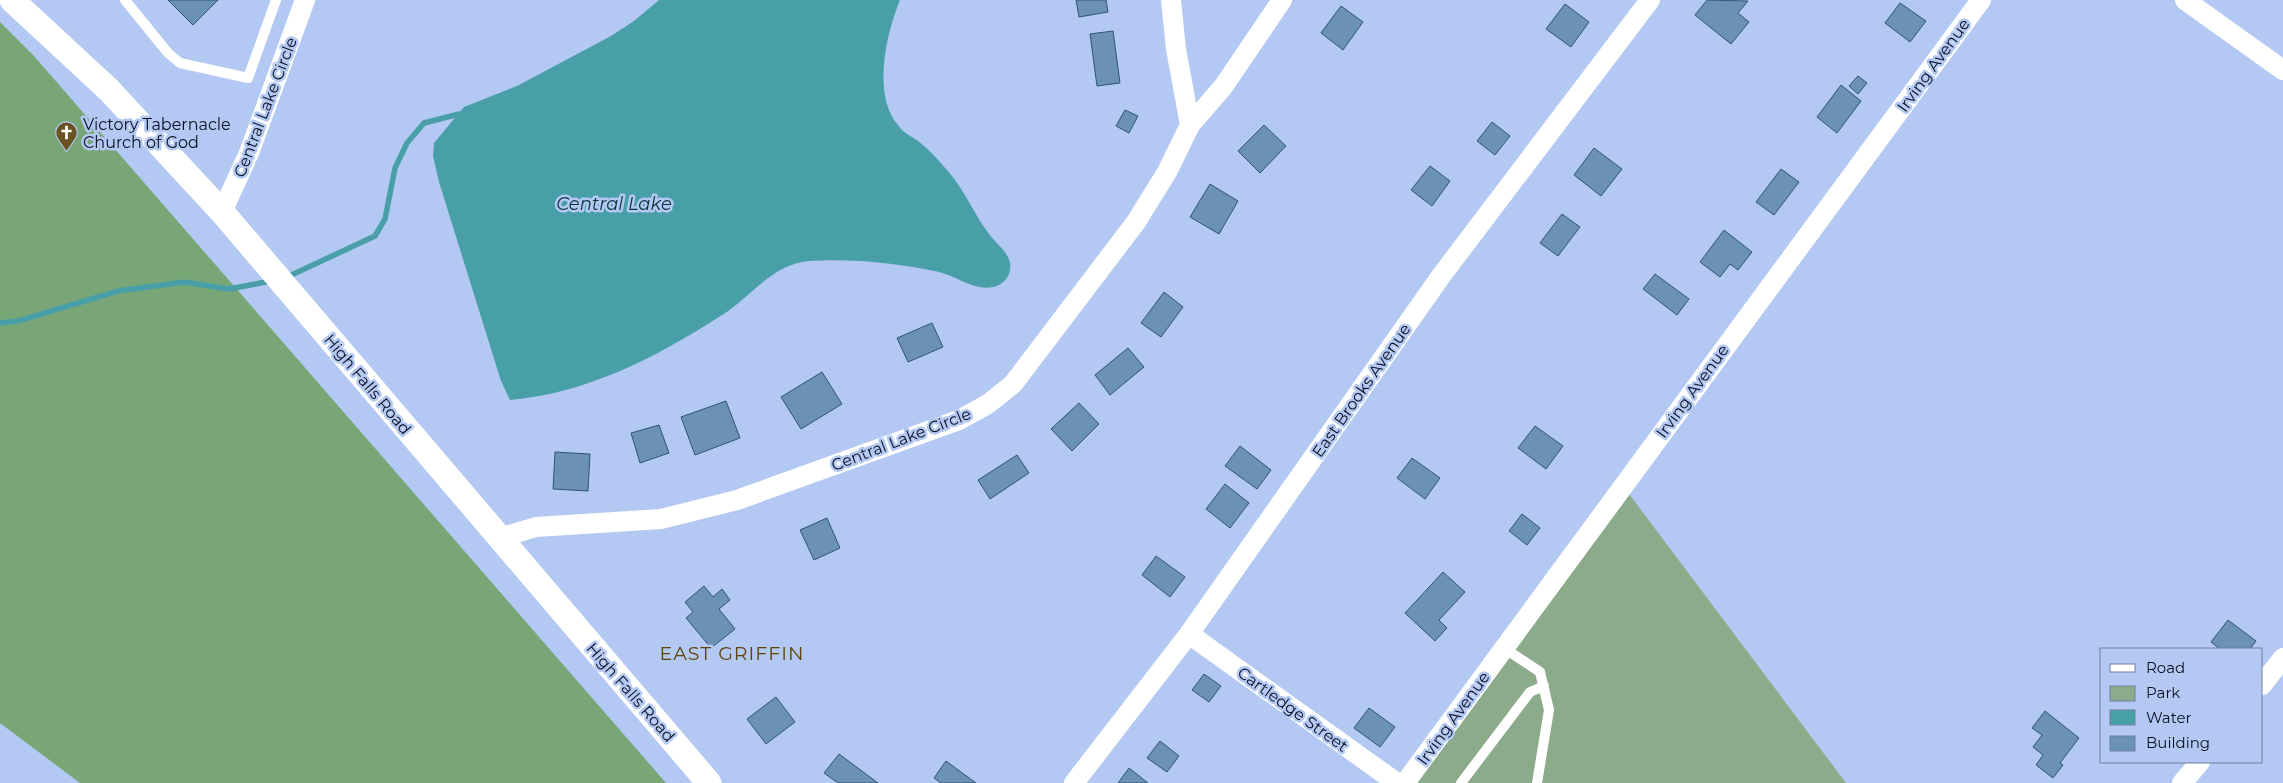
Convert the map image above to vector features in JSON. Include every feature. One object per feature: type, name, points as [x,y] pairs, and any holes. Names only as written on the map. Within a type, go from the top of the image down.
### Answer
[{"type":"street","name":"High Falls Road","points":[[12,0],[109,90],[222,212],[709,783]]},
{"type":"street","name":"Central Lake Circle","points":[[222,212],[249,153],[305,0]]},
{"type":"street","points":[[1171,0],[1176,49],[1190,125]]},
{"type":"street","name":"Central Lake Circle","points":[[499,538],[536,527],[661,519],[737,500],[959,420],[988,404],[1013,384],[1136,222],[1167,172],[1190,125],[1223,87],[1282,0]]},
{"type":"street","name":"East Brooks Avenue","points":[[1074,783],[1189,634],[1441,276],[1650,0]]},
{"type":"street","name":"Irving Avenue","points":[[1406,783],[1981,0]]},
{"type":"street","points":[[2185,0],[2283,70]]},
{"type":"street","name":"Cartledge Street","points":[[1189,634],[1397,783]]},
{"type":"street","points":[[2263,684],[2283,658]]},
{"type":"street","points":[[2182,783],[2199,763]]},
{"type":"lane","points":[[125,0],[168,53],[180,63],[248,78],[276,0]]},
{"type":"lane","points":[[1504,648],[1540,672],[1544,686],[1549,710],[1538,783]]},
{"type":"lane","points":[[1461,783],[1530,692],[1544,686]]},
{"type":"green space","points":[[1623,486],[1846,783],[1405,783]]},
{"type":"shaded area","points":[[0,22],[34,56],[666,783],[80,783],[0,723]]},
{"type":"water","name":"Central Lake","points":[[659,0],[900,0],[890,30],[884,64],[885,98],[890,112],[902,130],[918,141],[943,165],[958,184],[983,226],[1004,250],[1010,265],[1006,279],[999,285],[986,288],[972,285],[939,272],[891,264],[840,260],[796,263],[762,282],[733,308],[647,359],[621,371],[567,390],[510,400],[501,381],[439,182],[433,156],[434,143],[464,107],[517,86],[611,36],[634,21]]},
{"type":"building","points":[[168,0],[218,0],[193,25]]},
{"type":"building","points":[[1076,0],[1106,0],[1108,12],[1079,17]]},
{"type":"building","points":[[1707,0],[1748,1],[1738,13],[1749,22],[1731,44],[1695,15]]},
{"type":"building","points":[[1900,3],[1926,21],[1910,42],[1885,23]]},
{"type":"building","points":[[1565,4],[1589,22],[1571,47],[1546,29]]},
{"type":"building","points":[[1341,6],[1363,22],[1343,50],[1321,33]]},
{"type":"building","points":[[1113,31],[1120,83],[1097,86],[1090,34]]},
{"type":"building","points":[[1858,76],[1867,83],[1858,94],[1849,86]]},
{"type":"building","points":[[1841,85],[1861,101],[1837,133],[1817,117]]},
{"type":"building","points":[[1125,110],[1138,116],[1129,133],[1116,126]]},
{"type":"building","points":[[1492,122],[1510,136],[1495,155],[1477,141]]},
{"type":"building","points":[[1264,125],[1286,146],[1260,173],[1238,151]]},
{"type":"building","points":[[1594,148],[1622,169],[1601,196],[1574,175]]},
{"type":"building","points":[[1430,166],[1450,181],[1432,206],[1411,190]]},
{"type":"building","points":[[1781,169],[1799,182],[1774,215],[1756,202]]},
{"type":"building","points":[[1210,184],[1238,201],[1219,234],[1190,217]]},
{"type":"building","points":[[1562,214],[1580,227],[1558,256],[1540,243]]},
{"type":"building","points":[[1724,230],[1752,252],[1738,270],[1730,264],[1720,277],[1700,262]]},
{"type":"building","points":[[1655,274],[1689,299],[1677,315],[1643,289]]},
{"type":"building","points":[[1164,292],[1183,307],[1161,337],[1141,323]]},
{"type":"building","points":[[932,323],[943,347],[908,362],[897,338]]},
{"type":"building","points":[[1128,348],[1144,367],[1110,395],[1095,375]]},
{"type":"building","points":[[822,372],[842,404],[801,429],[781,397]]},
{"type":"building","points":[[726,401],[740,438],[695,455],[681,417]]},
{"type":"building","points":[[1079,403],[1099,424],[1072,451],[1051,429]]},
{"type":"building","points":[[659,425],[669,453],[640,463],[631,433]]},
{"type":"building","points":[[1535,426],[1563,446],[1546,469],[1518,448]]},
{"type":"building","points":[[1240,446],[1271,470],[1257,489],[1225,466]]},
{"type":"building","points":[[555,452],[590,454],[588,491],[553,489]]},
{"type":"building","points":[[1017,455],[1029,473],[990,499],[978,480]]},
{"type":"building","points":[[1412,458],[1440,478],[1425,499],[1397,478]]},
{"type":"building","points":[[1225,484],[1249,503],[1230,528],[1206,509]]},
{"type":"building","points":[[1522,514],[1540,528],[1527,545],[1509,531]]},
{"type":"building","points":[[827,518],[840,548],[814,560],[800,530]]},
{"type":"building","points":[[1156,556],[1185,577],[1170,597],[1142,575]]},
{"type":"building","points":[[1443,572],[1465,592],[1439,620],[1447,628],[1435,641],[1405,613]]},
{"type":"building","points":[[704,586],[713,597],[722,589],[730,600],[719,609],[735,629],[711,648],[686,618],[693,612],[685,602]]},
{"type":"building","points":[[2228,620],[2256,641],[2251,648],[2219,648],[2211,642]]},
{"type":"building","points":[[1204,674],[1221,686],[1209,702],[1192,690]]},
{"type":"building","points":[[776,697],[795,722],[766,744],[747,719]]},
{"type":"building","points":[[1369,708],[1395,727],[1380,747],[1354,728]]},
{"type":"building","points":[[2045,711],[2079,738],[2060,763],[2063,765],[2053,778],[2036,765],[2043,755],[2033,747],[2042,735],[2032,728]]},
{"type":"building","points":[[1160,741],[1179,756],[1167,772],[1147,758]]},
{"type":"building","points":[[839,754],[878,783],[838,783],[824,773]]},
{"type":"building","points":[[946,761],[976,783],[941,783],[934,778]]},
{"type":"building","points":[[1129,768],[1148,783],[1118,783]]},
{"type":"waterway","points":[[285,278],[375,236],[385,219],[395,168],[407,143],[424,123],[459,114]]},
{"type":"waterway","points":[[0,323],[18,321],[118,291],[184,282],[229,289],[271,281]]},
{"type":"place","name":"Victory Tabernacle Church of God","points":[[67,152]]},
{"type":"district","name":"EAST GRIFFIN","points":[[732,653]]}]
